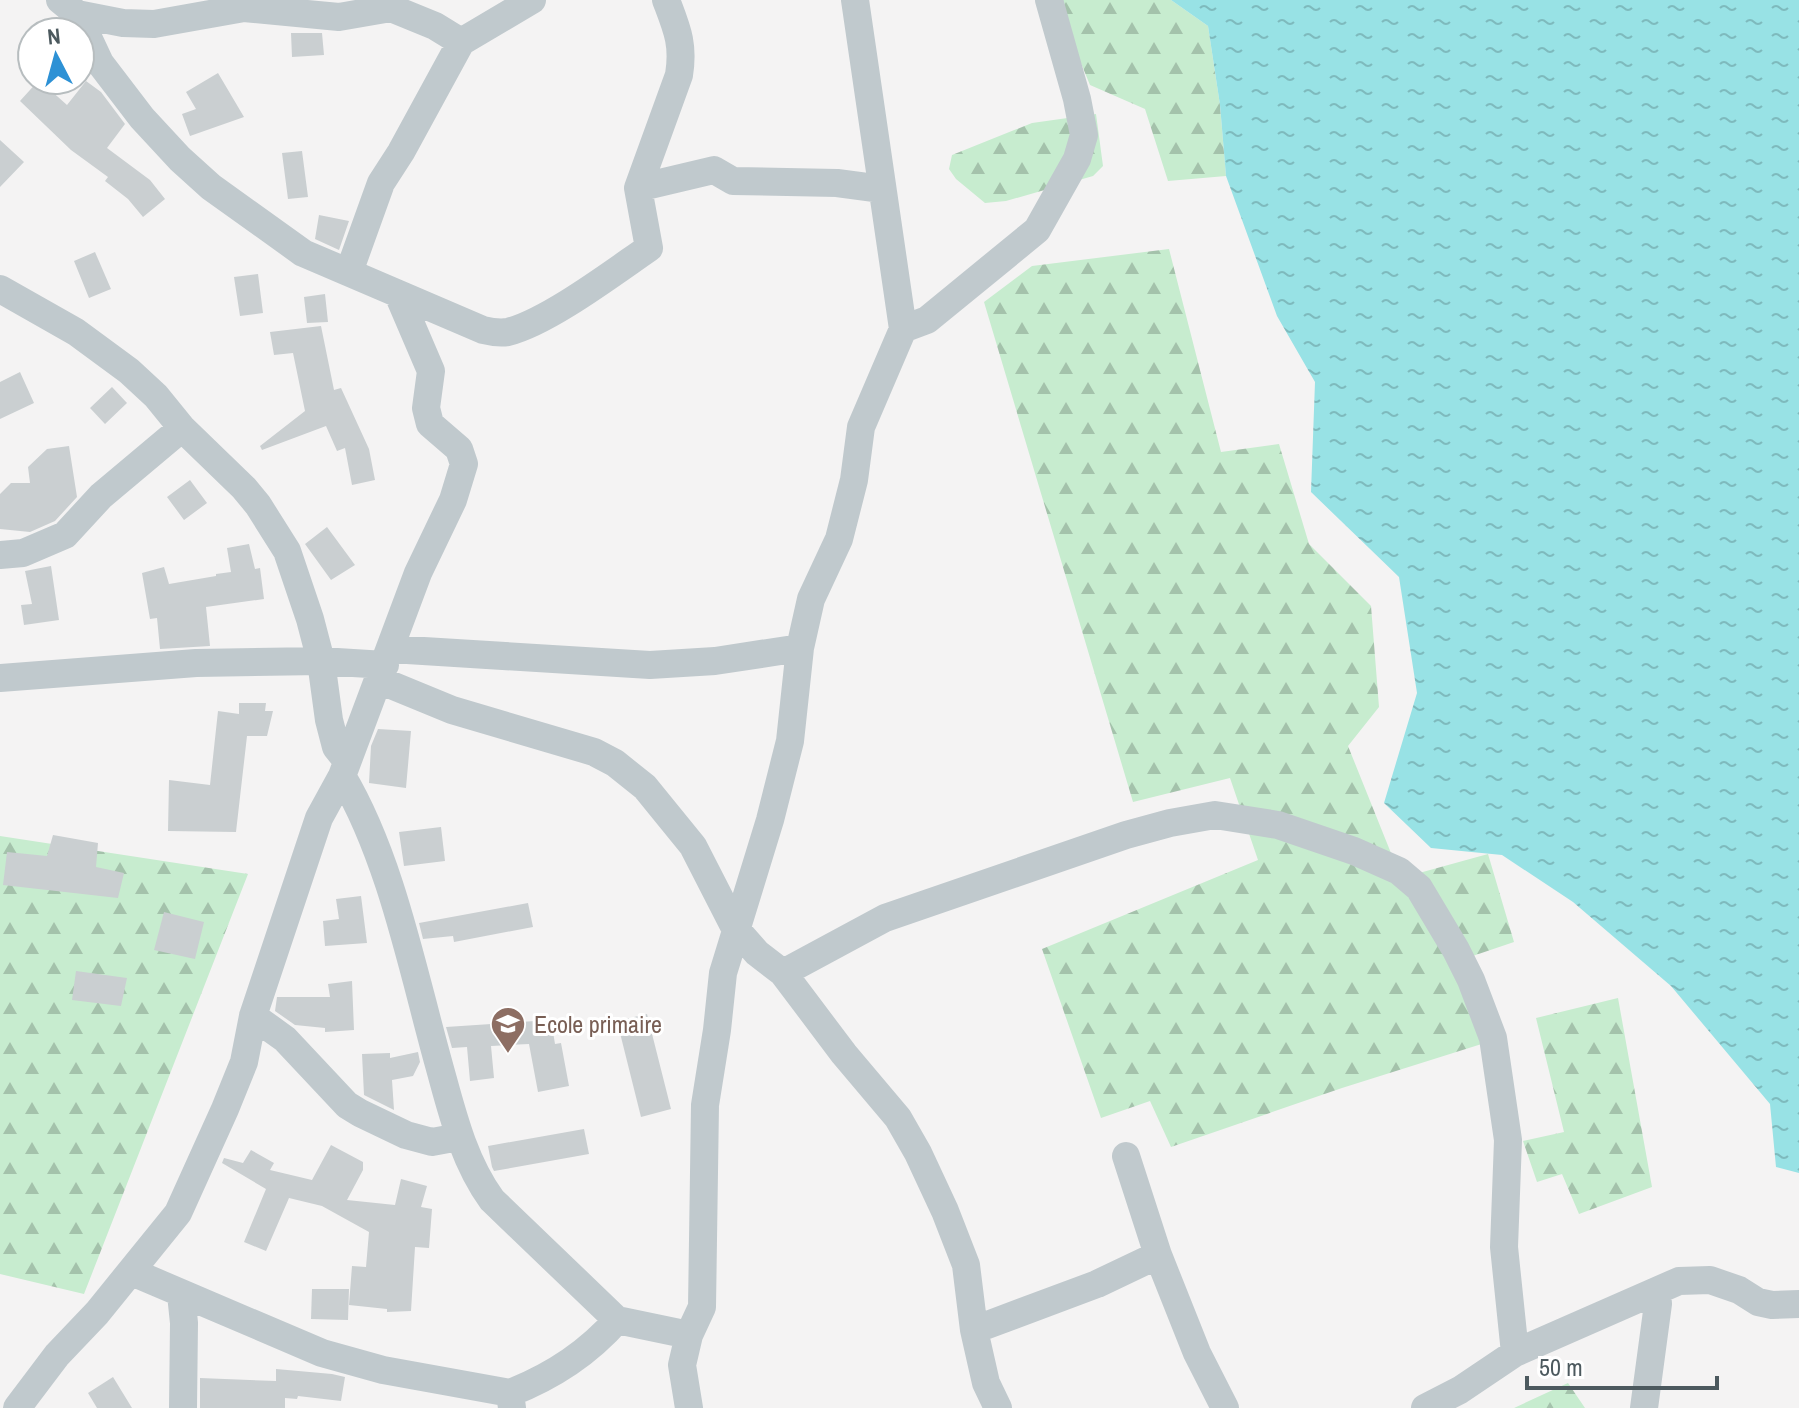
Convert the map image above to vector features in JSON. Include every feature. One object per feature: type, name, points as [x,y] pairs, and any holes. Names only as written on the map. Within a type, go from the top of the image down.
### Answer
[{"type":"street","points":[[349,272],[381,183],[461,42],[532,0]]},
{"type":"street","points":[[68,7],[100,63],[142,118],[211,187],[303,253],[483,330],[507,332],[529,323],[649,248],[638,188],[679,75],[680,37],[666,0]]},
{"type":"street","points":[[689,1408],[682,1365],[689,1335],[702,1307],[705,1105],[723,973],[770,820],[790,741],[800,648],[811,599],[839,539],[854,480],[861,427],[903,329],[855,0]]},
{"type":"street","points":[[903,329],[927,320],[1037,230],[1077,159],[1084,135],[1049,0]]},
{"type":"street","points":[[68,7],[123,23],[154,24],[245,4],[339,17],[391,8],[435,26],[461,42]]},
{"type":"street","points":[[638,188],[714,170],[733,181],[837,183],[882,189]]},
{"type":"street","points":[[1,291],[76,332],[129,371],[244,488],[287,551],[321,661],[336,747],[390,891],[459,1137],[480,1185],[617,1320],[689,1335]]},
{"type":"street","points":[[17,1408],[57,1355],[132,1272],[178,1213],[244,1062],[253,1016],[319,818],[344,768],[418,573],[453,500],[464,464],[459,449],[430,424],[426,408],[431,371],[398,294]]},
{"type":"street","points":[[0,555],[23,553],[65,535],[101,496],[182,428]]},
{"type":"street","points":[[0,678],[196,663],[321,661],[385,665],[650,665],[715,661],[800,648]]},
{"type":"street","points":[[385,665],[452,710],[580,747],[615,763],[645,787],[693,846],[735,928],[757,953],[783,973],[844,1054],[898,1118],[918,1153],[966,1265],[974,1330],[986,1383],[998,1408]]},
{"type":"street","points":[[783,973],[885,918],[1126,835],[1215,815],[1278,825],[1354,851],[1399,871],[1419,888],[1456,950],[1493,1038],[1508,1140],[1504,1247],[1515,1353]]},
{"type":"street","points":[[253,1016],[285,1039],[347,1105],[360,1113],[406,1135],[432,1142],[459,1137]]},
{"type":"street","points":[[1126,1156],[1158,1255],[1197,1353],[1225,1408]]},
{"type":"street","points":[[974,1330],[1097,1284],[1158,1255]]},
{"type":"street","points":[[132,1272],[322,1353],[511,1401],[527,1386],[597,1343],[617,1320]]},
{"type":"street","points":[[1425,1408],[1460,1390],[1515,1353],[1690,1279],[1710,1280],[1739,1290],[1758,1302],[1799,1304]]},
{"type":"street","points":[[1644,1408],[1657,1292]]},
{"type":"street","points":[[181,1294],[184,1323],[183,1408]]},
{"type":"green space","points":[[1055,0],[1171,0],[1208,26],[1220,105],[1226,176],[1168,181],[1145,109],[1090,85]]},
{"type":"green space","points":[[1096,114],[1103,166],[1093,176],[1006,201],[985,203],[956,179],[949,169],[952,155],[1032,123]]},
{"type":"green space","points":[[1169,249],[1221,452],[1279,444],[1309,544],[1371,606],[1379,707],[1348,746],[1401,878],[1488,854],[1514,942],[1452,963],[1488,1042],[1171,1147],[1150,1101],[1101,1118],[1042,949],[1258,860],[1230,778],[1133,802],[984,302],[1032,266]]},
{"type":"green space","points":[[0,836],[248,874],[84,1294],[0,1274]]},
{"type":"green space","points":[[1618,998],[1652,1187],[1579,1214],[1562,1174],[1537,1182],[1523,1141],[1564,1132],[1536,1018]]},
{"type":"green space","points":[[1568,1383],[1585,1408],[1514,1408]]},
{"type":"water","points":[[1171,0],[1799,0],[1799,1173],[1776,1167],[1770,1104],[1671,986],[1573,902],[1502,855],[1431,848],[1384,803],[1417,693],[1399,577],[1311,492],[1315,382],[1277,316],[1226,176],[1220,105],[1208,26]]},
{"type":"building","points":[[291,33],[322,33],[324,55],[292,57]]},
{"type":"building","points":[[218,73],[244,117],[190,136],[182,114],[196,109],[186,92]]},
{"type":"building","points":[[96,88],[125,124],[107,148],[150,180],[165,199],[143,217],[128,199],[105,181],[108,177],[71,150],[20,101],[25,96],[57,96],[67,105],[74,96],[96,96]]},
{"type":"building","points":[[0,140],[24,162],[0,187]]},
{"type":"building","points":[[302,151],[308,197],[288,199],[282,153]]},
{"type":"building","points":[[319,215],[349,221],[339,250],[315,239]]},
{"type":"building","points":[[95,252],[111,289],[89,298],[74,261]]},
{"type":"building","points":[[258,274],[263,313],[240,316],[234,277]]},
{"type":"building","points":[[325,294],[328,322],[307,323],[304,297]]},
{"type":"building","points":[[321,326],[334,390],[341,388],[369,449],[375,480],[352,485],[345,448],[337,451],[326,426],[262,450],[260,446],[305,411],[293,353],[274,355],[270,332]]},
{"type":"building","points":[[20,372],[34,403],[0,419],[0,382]]},
{"type":"building","points":[[112,387],[127,403],[105,424],[90,408]]},
{"type":"building","points":[[69,446],[77,497],[55,521],[30,532],[0,529],[0,494],[11,483],[30,483],[28,467],[47,449]]},
{"type":"building","points":[[190,480],[207,503],[184,520],[167,497]]},
{"type":"building","points":[[327,527],[355,565],[331,580],[305,544]]},
{"type":"building","points":[[249,544],[255,569],[260,568],[264,599],[206,607],[210,646],[160,649],[157,618],[150,619],[142,573],[164,567],[169,584],[231,572],[227,548]]},
{"type":"building","points":[[51,566],[59,620],[24,625],[21,605],[32,604],[25,571]]},
{"type":"building","points":[[239,703],[266,703],[265,711],[273,711],[267,736],[247,736],[236,832],[168,831],[169,780],[210,785],[218,711],[239,714]]},
{"type":"building","points":[[378,729],[411,731],[406,788],[369,783],[371,746]]},
{"type":"building","points":[[441,827],[445,861],[404,866],[399,832]]},
{"type":"building","points":[[53,835],[98,843],[96,867],[124,873],[118,898],[3,885],[7,852],[47,856]]},
{"type":"building","points":[[361,896],[367,943],[325,946],[323,921],[339,919],[336,899]]},
{"type":"building","points":[[528,903],[533,927],[454,942],[453,936],[423,939],[419,923]]},
{"type":"building","points":[[164,912],[204,922],[195,959],[154,950]]},
{"type":"building","points":[[76,971],[127,978],[121,1006],[72,1000]]},
{"type":"building","points":[[352,981],[354,1030],[325,1032],[325,1028],[295,1025],[275,1011],[277,997],[330,997],[328,984]]},
{"type":"building","points":[[647,1014],[671,1109],[641,1117],[617,1021]]},
{"type":"building","points":[[551,1020],[555,1044],[561,1043],[569,1086],[538,1092],[529,1044],[491,1046],[494,1078],[470,1081],[467,1047],[452,1048],[446,1027]]},
{"type":"building","points":[[418,1052],[420,1062],[413,1076],[392,1080],[394,1110],[364,1095],[362,1054],[390,1053],[390,1058]]},
{"type":"building","points":[[584,1129],[589,1154],[494,1171],[492,1167],[488,1146]]},
{"type":"building","points":[[331,1145],[363,1162],[363,1170],[347,1200],[395,1205],[401,1179],[427,1186],[421,1207],[432,1209],[429,1248],[415,1247],[411,1311],[387,1312],[387,1309],[349,1305],[352,1266],[366,1267],[369,1232],[322,1206],[289,1198],[266,1251],[244,1242],[266,1189],[222,1163],[224,1158],[243,1163],[251,1150],[274,1163],[270,1170],[312,1180]]},
{"type":"building","points":[[312,1289],[349,1289],[348,1320],[311,1319]]},
{"type":"building","points":[[276,1369],[345,1377],[341,1401],[298,1396],[297,1399],[285,1398],[285,1408],[200,1408],[200,1378],[276,1381]]},
{"type":"building","points":[[113,1377],[132,1408],[97,1408],[88,1393]]},
{"type":"place","name":"Ecole primaire","points":[[508,1055]]}]
